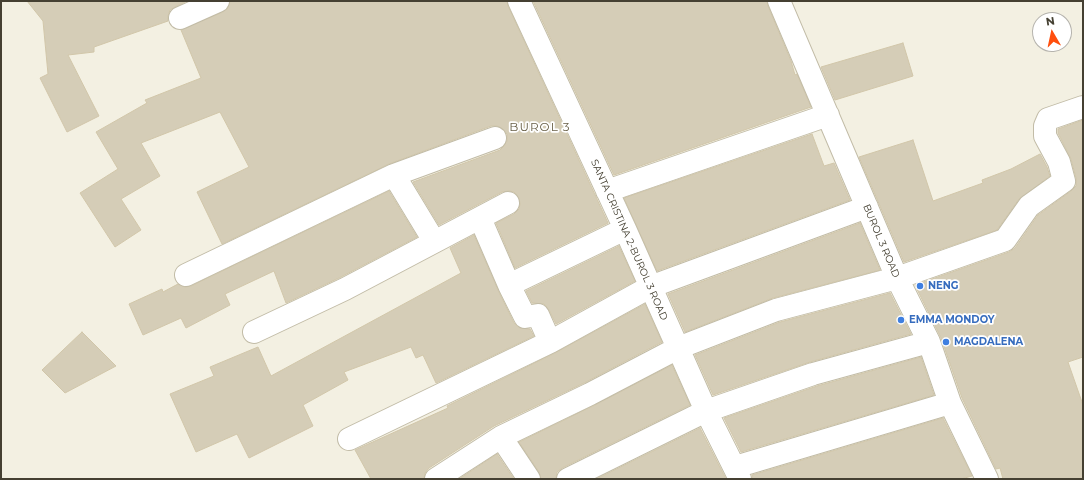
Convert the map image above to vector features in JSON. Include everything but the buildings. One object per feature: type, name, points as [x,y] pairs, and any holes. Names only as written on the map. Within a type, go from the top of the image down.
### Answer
[{"type":"street","points":[[180,18],[218,1]]},
{"type":"street","name":"SANTA CRISTINA 2-BUROL 3 ROAD","points":[[519,1],[625,229],[706,411],[738,473]]},
{"type":"street","name":"BUROL 3 ROAD","points":[[779,1],[897,278],[929,342],[950,403],[987,479]]},
{"type":"street","points":[[436,479],[501,437],[590,394],[678,348],[776,310],[897,278],[1005,240],[1029,206],[1064,180],[1059,162],[1045,136],[1045,126],[1048,119],[1083,107]]},
{"type":"street","points":[[607,191],[828,115]]},
{"type":"street","points":[[186,275],[394,175],[495,138]]},
{"type":"street","points":[[394,175],[434,241]]},
{"type":"street","points":[[254,332],[345,289],[508,203]]},
{"type":"street","points":[[349,439],[550,342],[650,287],[867,207]]},
{"type":"street","points":[[480,218],[509,285],[525,317],[538,315],[550,342]]},
{"type":"street","points":[[509,285],[625,229]]},
{"type":"street","points":[[568,479],[706,411],[813,374],[929,342]]},
{"type":"street","points":[[738,473],[950,403]]},
{"type":"street","points":[[501,437],[529,479]]},
{"type":"place","name":"NENG","points":[[920,286]]},
{"type":"place","name":"EMMA MONDOY","points":[[901,320]]},
{"type":"place","name":"MAGDALENA","points":[[946,342]]},
{"type":"district","name":"BUROL 3","points":[[540,127]]}]
